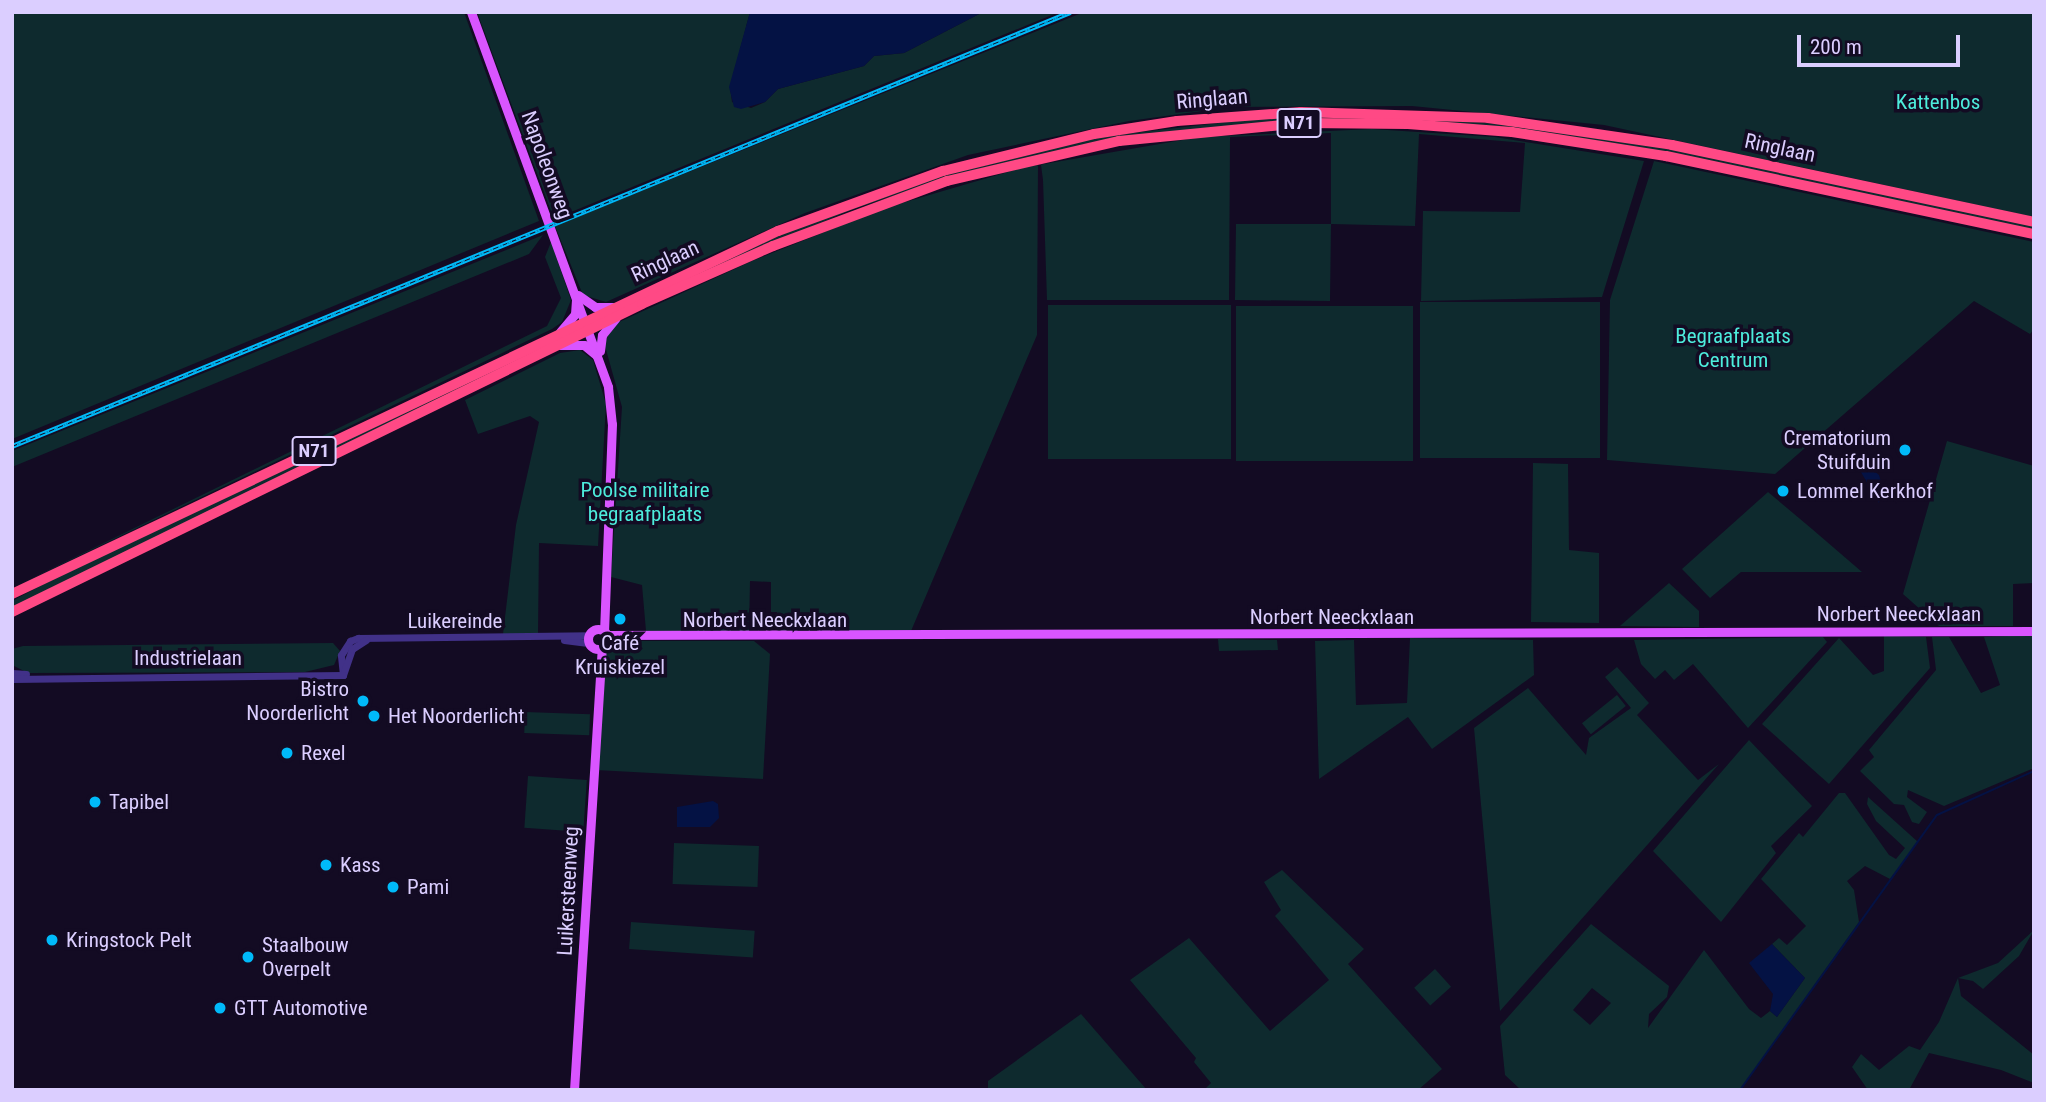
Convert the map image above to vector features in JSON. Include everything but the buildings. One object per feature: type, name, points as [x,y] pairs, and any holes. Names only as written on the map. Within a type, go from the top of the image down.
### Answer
[{"type":"highway","name":"Ringlaan","points":[[590,330],[614,312],[790,226],[943,171],[1094,134],[1259,114],[1435,114],[1581,130],[2034,222]]},
{"type":"highway","name":"Ringlaan","points":[[586,319],[614,312],[773,246],[947,181],[1119,141],[1263,125],[1408,124],[1543,136],[1666,156],[2034,234]]},
{"type":"highway","name":"N71","points":[[12,594],[586,319]]},
{"type":"highway","name":"N71","points":[[12,612],[590,330]]},
{"type":"main road","name":"Napoleonweg","points":[[471,12],[590,330]]},
{"type":"main road","points":[[576,294],[590,305],[614,312],[601,337],[600,360]]},
{"type":"main road","points":[[560,332],[575,314],[576,294]]},
{"type":"main road","name":"Luikersteenweg","points":[[574,1090],[612,424],[600,360],[590,330]]},
{"type":"main road","points":[[558,345],[584,345],[600,360]]},
{"type":"main road","name":"Norbert Neeckxlaan","points":[[598,639],[2034,631]]},
{"type":"street","name":"Norbert Neeckxlaan","points":[[541,638],[598,639]]},
{"type":"street","name":"Luikereinde","points":[[343,675],[352,649],[370,639],[541,638]]},
{"type":"street","name":"Industrielaan","points":[[12,673],[33,676]]},
{"type":"street","name":"Industrielaan","points":[[12,679],[33,676],[343,675]]},
{"type":"green space","points":[[12,12],[464,12],[539,221],[12,439]]},
{"type":"green space","points":[[477,12],[750,12],[730,87],[732,102],[751,108],[765,102],[778,89],[864,66],[874,56],[904,53],[983,12],[1059,12],[554,219]]},
{"type":"green space","name":"Kattenbos","points":[[1084,12],[2034,12],[2034,217],[1604,125],[1412,106],[1231,107],[1129,121],[968,155],[805,213],[606,302],[583,295],[555,226]]},
{"type":"green space","points":[[1279,116],[1399,116],[1513,125],[1696,153],[2034,226],[2034,231],[1597,141],[1321,119],[1276,121],[1123,137],[959,174],[851,210],[647,296],[789,230],[947,173],[1099,137]]},
{"type":"green space","points":[[1372,129],[1495,137],[1644,161],[1602,297],[1421,301],[1423,211],[1520,212],[1525,143],[1419,134],[1415,226],[1331,224],[1331,133],[1230,137],[1229,300],[1047,300],[1043,180],[1041,165],[1038,165],[1200,137]]},
{"type":"green space","name":"Begraafplaats Centrum","points":[[1654,161],[2034,242],[2034,329],[2030,334],[1974,301],[1775,474],[1607,460],[1610,300]]},
{"type":"green space","name":"Poolse militaire begraafplaats","points":[[1038,165],[1037,335],[911,631],[777,631],[777,612],[771,612],[771,582],[750,581],[749,631],[646,631],[642,585],[611,577],[622,407],[605,346],[606,335],[617,323],[752,261],[885,208]]},
{"type":"green space","points":[[1236,224],[1331,224],[1330,301],[1235,300]]},
{"type":"green space","points":[[543,235],[529,254],[12,467],[12,451]]},
{"type":"green space","points":[[551,242],[571,300],[562,322],[552,329],[12,588],[547,326],[561,298],[545,257]]},
{"type":"green space","points":[[1420,302],[1600,302],[1600,458],[1420,458]]},
{"type":"green space","points":[[1048,305],[1231,305],[1231,459],[1048,459]]},
{"type":"green space","points":[[1236,306],[1413,306],[1413,461],[1236,461]]},
{"type":"green space","points":[[570,330],[525,358],[12,609],[12,601],[42,585]]},
{"type":"green space","points":[[580,350],[593,360],[606,404],[598,546],[539,543],[538,634],[503,634],[516,525],[539,422],[530,416],[478,434],[465,400],[560,353]]},
{"type":"green space","points":[[1947,441],[2034,466],[2034,583],[2013,584],[2013,626],[1939,626],[1903,594]]},
{"type":"green space","points":[[1533,463],[1568,464],[1569,550],[1599,553],[1599,623],[1531,622]]},
{"type":"green space","points":[[1768,492],[1862,572],[1741,572],[1710,598],[1682,569]]},
{"type":"green space","points":[[1669,583],[1699,611],[1699,627],[1620,626]]},
{"type":"green space","points":[[2034,635],[2034,768],[1944,806],[1908,790],[1907,797],[1927,812],[1919,824],[1912,822],[1904,805],[1894,804],[1860,771],[1874,757],[1869,750],[1936,670],[1932,637],[1949,637],[1981,693],[2000,685],[1984,637]]},
{"type":"green space","points":[[1884,636],[1926,637],[1930,668],[1829,784],[1762,724],[1839,638],[1873,675],[1884,671]]},
{"type":"green space","points":[[1823,637],[1827,642],[1748,728],[1693,664],[1674,680],[1665,670],[1655,679],[1641,664],[1634,640]]},
{"type":"green space","points":[[1410,638],[1533,640],[1534,675],[1432,749],[1408,717],[1319,779],[1315,641],[1354,640],[1356,705],[1407,703]]},
{"type":"green space","points":[[1218,639],[1277,640],[1278,650],[1219,651]]},
{"type":"green space","points":[[623,641],[754,641],[770,654],[763,779],[596,770],[606,652]]},
{"type":"green space","points":[[333,643],[340,651],[334,665],[305,672],[28,673],[12,665],[12,649],[23,646]]},
{"type":"green space","points":[[1617,667],[1649,703],[1637,715],[1698,780],[1719,764],[1500,1011],[1474,728],[1528,688],[1586,755],[1589,738],[1631,708],[1605,677]]},
{"type":"green space","points":[[1617,695],[1626,706],[1591,734],[1582,723]]},
{"type":"green space","points":[[525,712],[590,714],[589,735],[524,733]]},
{"type":"green space","points":[[1749,740],[1812,806],[1771,846],[1776,853],[1721,922],[1653,851]]},
{"type":"green space","points":[[528,776],[587,780],[583,832],[524,828]]},
{"type":"green space","points":[[1839,793],[1845,793],[1889,855],[1896,859],[1905,848],[1876,821],[1867,804],[1868,797],[1918,842],[1890,879],[1865,866],[1847,881],[1854,890],[1859,922],[1740,1090],[1521,1090],[1505,1075],[1500,1026],[1591,924],[1669,986],[1667,997],[1649,1014],[1648,1028],[1704,950],[1749,1009],[1761,1018],[1770,1011],[1777,1017],[1805,978],[1772,944],[1779,938],[1787,945],[1806,926],[1761,879],[1799,833],[1803,837]],"holes":[[[1592,988],[1611,1003],[1590,1025],[1573,1010]]]},
{"type":"green space","points":[[674,843],[759,846],[758,887],[673,884]]},
{"type":"green space","points":[[1282,870],[1364,949],[1348,964],[1442,1069],[1418,1090],[1204,1090],[1211,1083],[1194,1062],[1196,1058],[1130,980],[1189,938],[1270,1031],[1329,980],[1275,916],[1281,910],[1264,882]]},
{"type":"green space","points":[[631,922],[755,931],[753,958],[629,949]]},
{"type":"green space","points":[[2034,930],[2019,956],[1983,989],[1973,981],[1958,978],[1998,963]]},
{"type":"green space","points":[[1435,969],[1451,987],[1430,1006],[1414,988]]},
{"type":"green space","points":[[1958,978],[1961,996],[2034,1055],[2034,1083],[2001,1070],[1929,1053],[1909,1090],[1868,1090],[1852,1067],[1861,1054],[1879,1070],[1909,1046],[1920,1050],[1939,1022]]},
{"type":"green space","points":[[1081,1014],[1147,1090],[988,1089],[988,1081]]},
{"type":"shaded area","points":[[750,12],[983,12],[904,53],[874,56],[864,66],[778,89],[765,102],[741,109],[734,107],[729,87]]},
{"type":"shaded area","points":[[1861,460],[1879,475],[1882,485],[1879,503],[1858,467],[1857,461]]},
{"type":"shaded area","points":[[713,801],[718,804],[719,818],[710,827],[677,827],[677,807]]},
{"type":"shaded area","points":[[1772,944],[1805,978],[1777,1017],[1770,1011],[1773,994],[1749,963]]},
{"type":"waterway","points":[[1740,1090],[1937,815],[2034,771]]},
{"type":"railway","points":[[12,446],[1070,12]]},
{"type":"place","name":"Crematorium Stuifduin","points":[[1905,450]]},
{"type":"place","name":"Lommel Kerkhof","points":[[1783,491]]},
{"type":"place","name":"Café Kruiskiezel","points":[[620,619]]},
{"type":"place","name":"Bistro Noorderlicht","points":[[363,701]]},
{"type":"place","name":"Het Noorderlicht","points":[[374,716]]},
{"type":"place","name":"Rexel","points":[[287,753]]},
{"type":"place","name":"Tapibel","points":[[95,802]]},
{"type":"place","name":"Kass","points":[[326,865]]},
{"type":"place","name":"Pami","points":[[393,887]]},
{"type":"place","name":"Kringstock Pelt","points":[[52,940]]},
{"type":"place","name":"Staalbouw Overpelt","points":[[248,957]]},
{"type":"place","name":"GTT Automotive","points":[[220,1008]]}]
